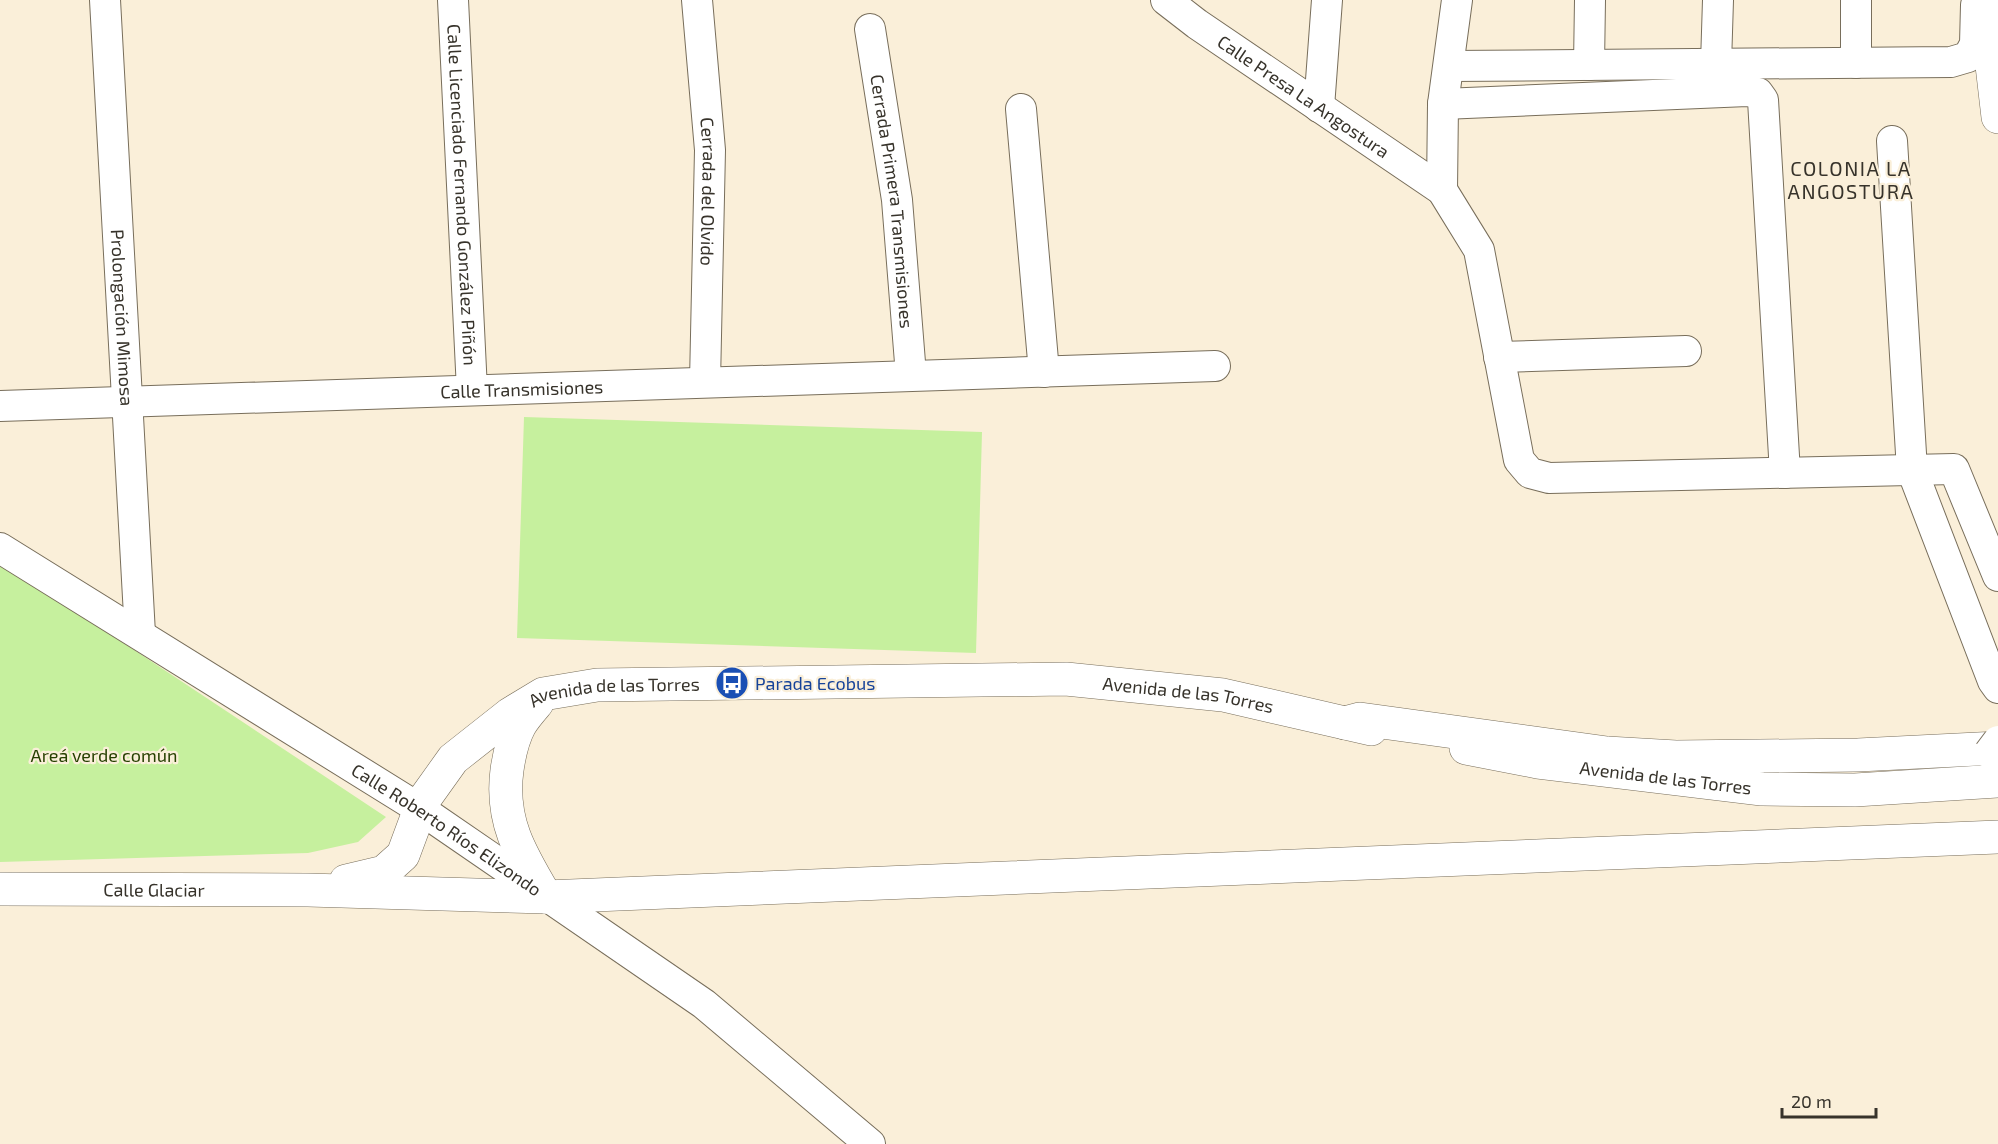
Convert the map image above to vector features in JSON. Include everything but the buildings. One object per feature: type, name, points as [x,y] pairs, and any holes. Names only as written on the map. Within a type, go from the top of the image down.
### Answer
[{"type":"main road","points":[[1992,0],[1990,48],[1998,117]]},
{"type":"main road","name":"Avenida de las Torres","points":[[420,809],[423,801],[453,759],[510,714],[543,694],[597,685],[1066,679],[1223,695],[1538,762],[1762,789],[1855,790],[1991,761]]},
{"type":"main road","points":[[543,694],[519,726],[509,757],[505,788],[508,819],[523,859],[546,897],[1998,837]]},
{"type":"main road","points":[[1346,723],[1360,719],[1607,753],[1676,756],[1858,755],[1991,761]]},
{"type":"main road","name":"Calle Glaciar","points":[[308,890],[384,872],[403,855],[420,809]]},
{"type":"main road","name":"Calle Glaciar","points":[[0,889],[308,890],[546,897]]},
{"type":"street","name":"Prolongación Mimosa","points":[[105,0],[140,634]]},
{"type":"street","name":"Calle Licenciado Fernando González Piñón","points":[[453,0],[472,390]]},
{"type":"street","name":"Cerrada del Olvido","points":[[697,0],[710,150],[705,382]]},
{"type":"street","name":"Calle Presa La Angostura","points":[[1166,0],[1198,12],[1319,106],[1442,190]]},
{"type":"street","points":[[1319,106],[1327,0]]},
{"type":"street","points":[[1457,0],[1443,104],[1442,190],[1479,250],[1519,460],[1530,473],[1549,478],[1954,469],[1998,576]]},
{"type":"street","points":[[1589,65],[1590,0]]},
{"type":"street","points":[[1716,64],[1718,0]]},
{"type":"street","points":[[1856,0],[1856,63]]},
{"type":"street","points":[[1449,66],[1951,63],[1968,57],[1974,44],[1977,0]]},
{"type":"street","name":"Cerrada Primera Transmisiones","points":[[870,29],[897,200],[911,375]]},
{"type":"street","points":[[1443,104],[1747,91],[1758,93],[1763,100],[1785,473]]},
{"type":"street","points":[[1021,109],[1044,372]]},
{"type":"street","points":[[1892,141],[1912,470],[1996,683]]},
{"type":"street","points":[[1499,357],[1686,351]]},
{"type":"street","name":"Calle Transmisiones","points":[[0,406],[1215,366]]},
{"type":"street","name":"Calle Roberto Ríos Elizondo","points":[[0,548],[420,809],[704,1004],[870,1144]]},
{"type":"green space","points":[[524,417],[982,432],[976,653],[517,638]]},
{"type":"green space","name":"Areá verde común","points":[[0,561],[386,817],[358,842],[308,853],[0,862]]},
{"type":"place","name":"Parada Ecobus","points":[[732,683]]},
{"type":"district","name":"COLONIA LA ANGOSTURA","points":[[1851,180]]}]
